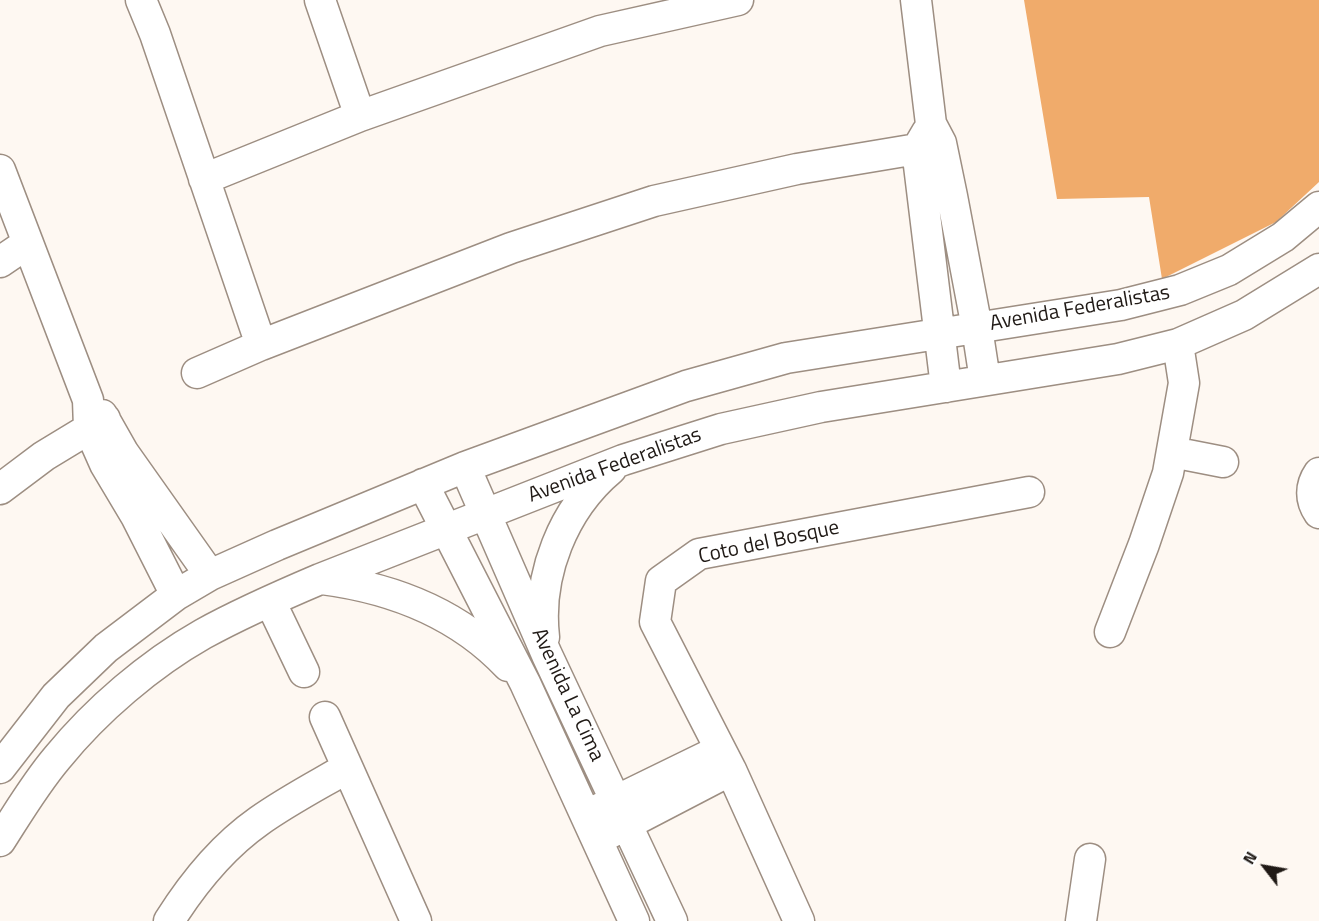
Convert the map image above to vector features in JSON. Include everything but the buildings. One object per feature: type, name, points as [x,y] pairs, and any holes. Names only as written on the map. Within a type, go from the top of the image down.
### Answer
[{"type":"street","points":[[141,0],[155,34],[261,345]]},
{"type":"street","points":[[320,0],[360,116]]},
{"type":"street","points":[[204,179],[360,116],[600,31],[738,0]]},
{"type":"street","points":[[916,0],[930,139],[933,283],[946,387]]},
{"type":"street","points":[[930,139],[968,279],[985,381]]},
{"type":"street","points":[[197,373],[261,345],[511,248],[654,201],[930,139]]},
{"type":"street","points":[[0,171],[94,416],[105,464],[136,516],[176,595]]},
{"type":"street","name":"Avenida Federalistas","points":[[0,768],[56,696],[106,648],[176,595],[210,575],[423,483],[686,386],[786,358],[1121,305],[1180,290],[1229,270],[1283,237],[1319,207]]},
{"type":"street","points":[[0,262],[28,243]]},
{"type":"street","name":"Avenida Federalistas","points":[[0,841],[57,757],[87,724],[129,686],[203,634],[320,579],[623,460],[721,429],[821,407],[1118,359],[1178,344],[1244,315],[1319,269]]},
{"type":"street","points":[[933,283],[968,279]]},
{"type":"street","points":[[1110,632],[1144,544],[1168,472],[1184,383],[1178,344]]},
{"type":"street","points":[[0,489],[94,416]]},
{"type":"street","points":[[94,416],[123,452],[210,575]]},
{"type":"street","points":[[1172,452],[1223,462]]},
{"type":"street","points":[[546,655],[542,613],[546,581],[555,550],[575,509],[589,491],[623,460]]},
{"type":"street","name":"Avenida La Cima","points":[[465,467],[546,655],[672,921]]},
{"type":"street","points":[[1319,473],[1314,480],[1311,494],[1319,513]]},
{"type":"street","name":"Avenida La Cima","points":[[423,483],[525,683],[634,921]]},
{"type":"street","name":"Coto del Bosque","points":[[799,921],[725,760],[655,622],[661,581],[699,554],[1029,492]]},
{"type":"street","points":[[320,579],[375,588],[428,608],[480,640],[525,683]]},
{"type":"street","points":[[270,601],[304,672]]},
{"type":"street","points":[[324,717],[416,921]]},
{"type":"street","points":[[592,828],[725,760]]},
{"type":"street","points":[[169,921],[186,894],[230,845],[257,822],[347,768]]},
{"type":"street","points":[[1081,921],[1090,859]]},
{"type":"shaded area","points":[[1024,0],[1319,0],[1319,182],[1276,222],[1162,279],[1149,197],[1057,199]]}]
